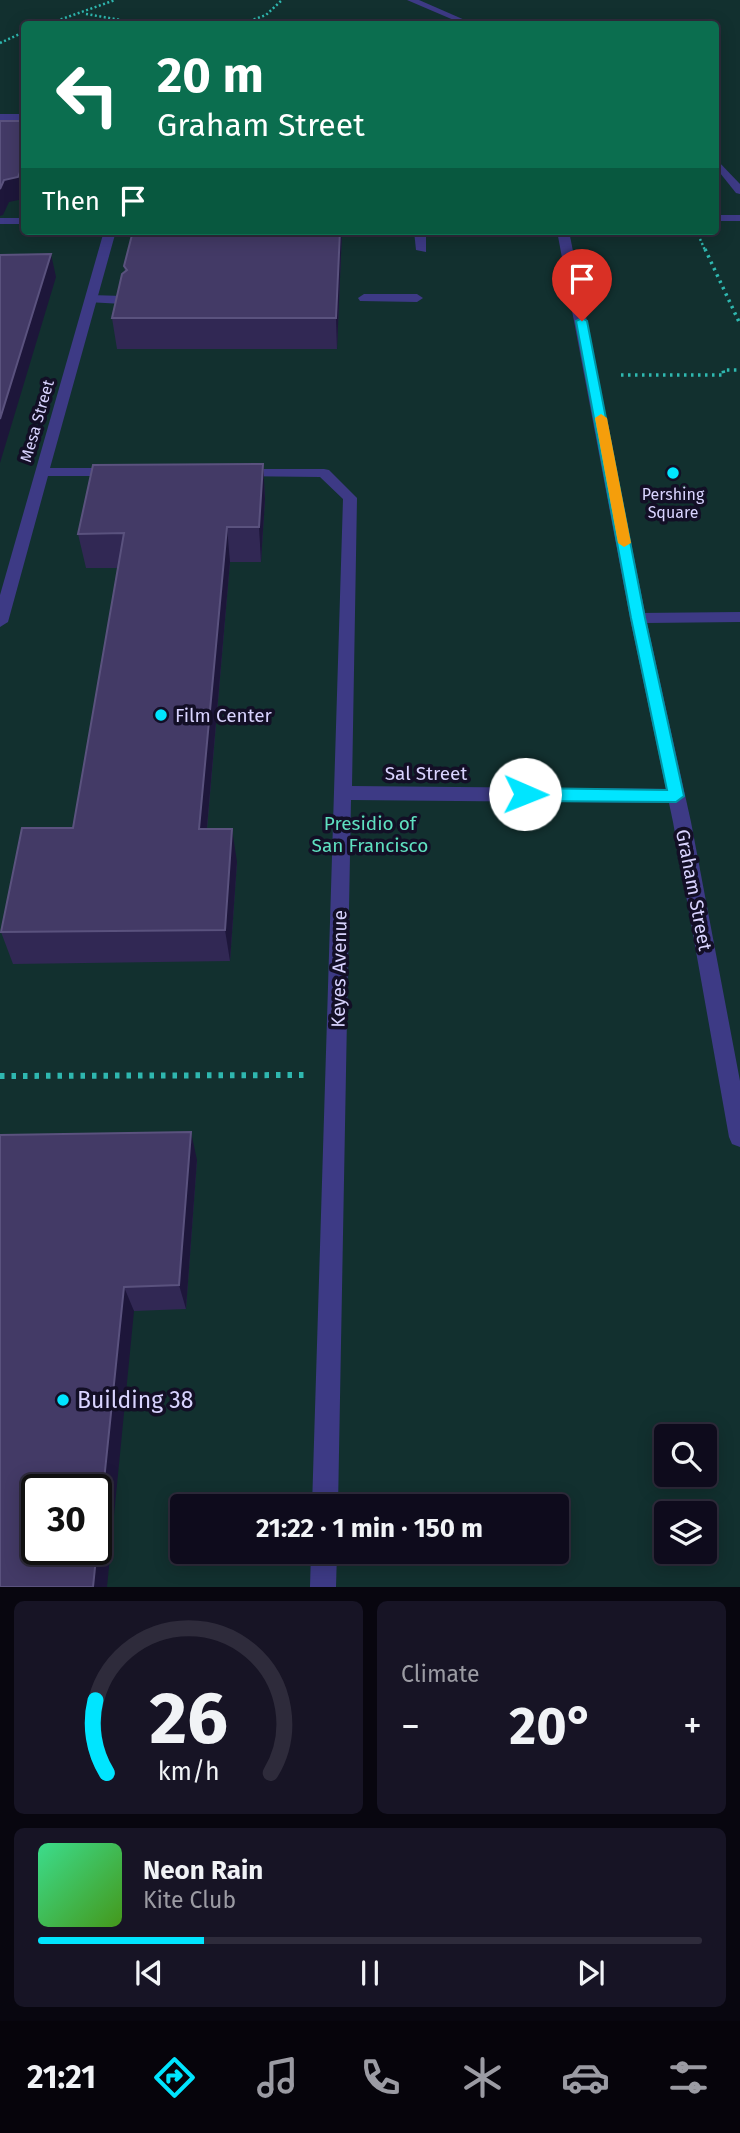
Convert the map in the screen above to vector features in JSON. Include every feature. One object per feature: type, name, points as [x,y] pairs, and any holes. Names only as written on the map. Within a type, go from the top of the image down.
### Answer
[{"type":"street","points":[[411,0],[463,21]]},
{"type":"street","points":[[0,117],[21,117]]},
{"type":"street","points":[[719,166],[740,191]]},
{"type":"street","points":[[719,218],[740,218]]},
{"type":"street","points":[[0,221],[21,221]]},
{"type":"street","name":"Mesa Street","points":[[0,622],[109,235]]},
{"type":"street","points":[[420,235],[422,250]]},
{"type":"street","name":"Graham Street","points":[[564,235],[638,618],[676,796],[740,1137]]},
{"type":"street","points":[[364,298],[417,298]]},
{"type":"street","points":[[91,299],[123,300]]},
{"type":"street","points":[[41,472],[125,472]]},
{"type":"street","name":"Keyes Avenue","points":[[223,472],[324,473],[350,498],[325,1494]]},
{"type":"street","points":[[638,618],[740,617]]},
{"type":"street","name":"Sal Street","points":[[343,793],[676,796]]},
{"type":"street","points":[[323,1587],[324,1564]]},
{"type":"path","points":[[58,21],[115,0]]},
{"type":"path","points":[[250,21],[267,15],[282,0]]},
{"type":"path","points":[[84,13],[128,21]]},
{"type":"path","points":[[0,43],[21,33]]},
{"type":"path","points":[[697,235],[740,324]]},
{"type":"path","points":[[593,376],[724,374],[723,370],[740,370]]},
{"type":"path","points":[[0,1076],[336,1075]]},
{"type":"green space","name":"Presidio of San Francisco","points":[[0,0],[740,0],[740,1587],[0,1587]]},
{"type":"building","points":[[0,121],[21,121],[21,170],[18,177],[4,180],[0,189]]},
{"type":"building","points":[[132,235],[340,235],[336,318],[112,318],[122,274],[127,270],[124,266]]},
{"type":"building","points":[[51,254],[0,419],[0,255]]},
{"type":"building","name":"Film Center","points":[[263,464],[259,527],[227,527],[199,829],[232,829],[225,930],[1,932],[22,828],[73,828],[124,533],[78,534],[93,465]]},
{"type":"building","name":"Building 38","points":[[191,1132],[179,1285],[124,1287],[105,1474],[21,1474],[21,1565],[95,1565],[93,1587],[0,1587],[0,1135]]},
{"type":"slow traffic","points":[[601,418],[624,543]]},
{"type":"place","name":"Pershing Square","points":[[673,473]]},
{"type":"place","name":"Film Center","points":[[161,715]]},
{"type":"place","name":"Building 38","points":[[63,1400]]},
{"type":"route","points":[[525,794],[676,796],[638,618],[582,321]]}]
